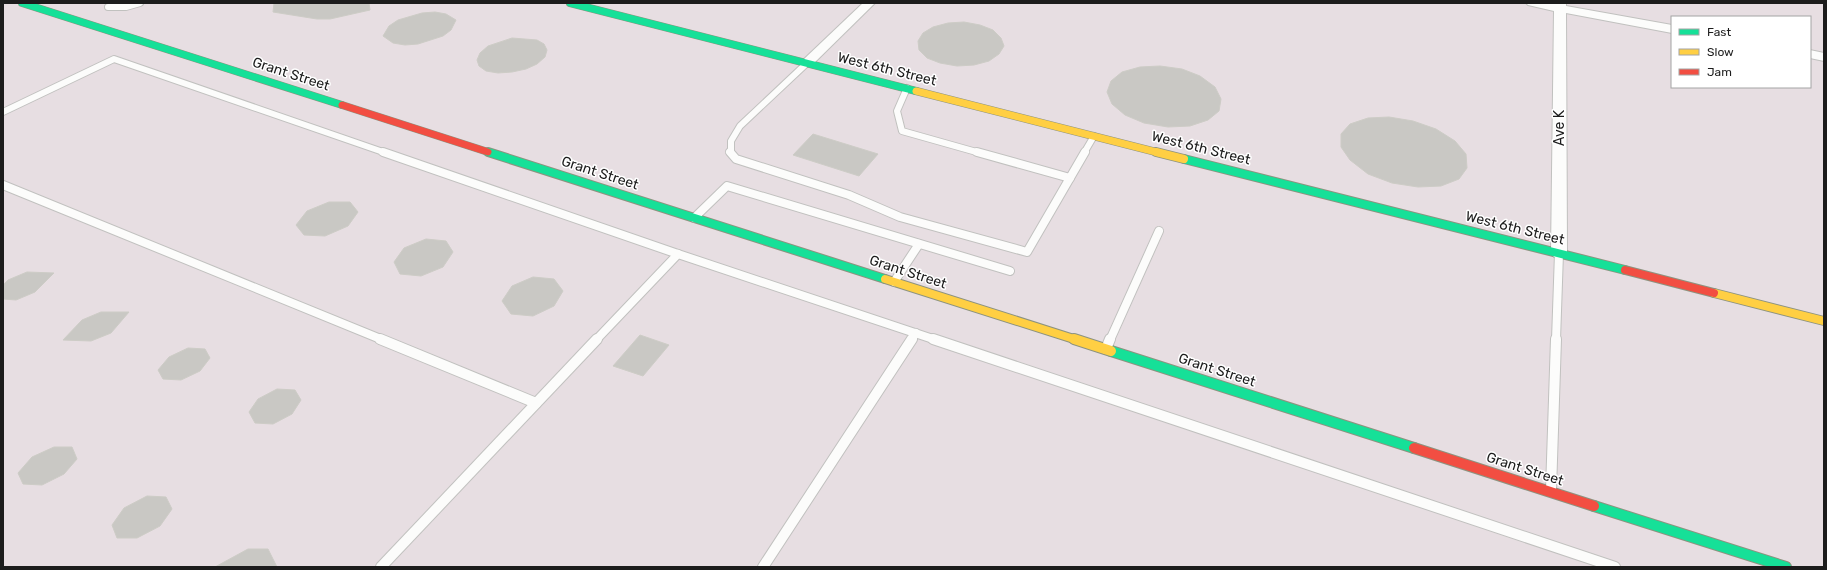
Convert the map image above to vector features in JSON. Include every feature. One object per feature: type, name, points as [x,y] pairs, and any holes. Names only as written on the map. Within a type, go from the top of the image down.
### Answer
[{"type":"street","name":"Grant Street","points":[[22,3],[1786,567]]},
{"type":"street","name":"West 6th Street","points":[[570,3],[1824,321]]},
{"type":"street","points":[[807,63],[869,3]]},
{"type":"street","points":[[1532,3],[1560,6],[1671,29]]},
{"type":"street","name":"Ave K","points":[[1558,253],[1560,6]]},
{"type":"street","points":[[1811,54],[1824,57]]},
{"type":"lane","points":[[108,7],[126,7],[140,3]]},
{"type":"lane","points":[[3,112],[114,59],[678,254],[1614,567]]},
{"type":"lane","points":[[807,63],[740,126],[730,143],[730,152],[736,160],[849,195],[900,217],[1027,252],[1094,136]]},
{"type":"lane","points":[[907,88],[897,111],[902,131],[1070,178]]},
{"type":"lane","points":[[3,185],[536,403]]},
{"type":"lane","points":[[694,218],[727,186],[1010,271]]},
{"type":"lane","points":[[1106,350],[1158,231]]},
{"type":"lane","points":[[894,282],[919,244]]},
{"type":"lane","points":[[1550,492],[1558,253]]},
{"type":"lane","points":[[381,567],[678,254]]},
{"type":"lane","points":[[763,567],[916,333]]},
{"type":"shaded area","points":[[3,3],[1824,3],[1824,567],[3,567]]},
{"type":"building","points":[[274,3],[369,3],[370,10],[330,19],[317,19],[273,12]]},
{"type":"building","points":[[435,12],[446,14],[456,20],[451,30],[443,36],[418,44],[405,45],[393,43],[383,36],[389,26],[398,20],[422,13]]},
{"type":"building","points":[[964,22],[980,25],[993,30],[1001,38],[1004,46],[999,54],[989,61],[974,65],[957,66],[940,63],[927,58],[919,50],[918,41],[923,33],[933,27],[948,23]]},
{"type":"building","points":[[512,38],[537,40],[544,44],[547,50],[545,57],[537,64],[526,69],[512,72],[498,73],[486,71],[479,66],[477,60],[480,53],[488,46]]},
{"type":"building","points":[[1160,66],[1182,69],[1200,76],[1215,87],[1221,99],[1219,111],[1208,120],[1190,126],[1168,127],[1144,123],[1125,115],[1112,104],[1107,92],[1111,81],[1122,72],[1140,67]]},
{"type":"building","points":[[1389,117],[1413,121],[1436,129],[1455,141],[1466,154],[1467,168],[1459,179],[1441,186],[1418,187],[1392,183],[1368,174],[1350,160],[1341,147],[1341,134],[1350,124],[1368,118]]},
{"type":"building","points":[[813,134],[878,154],[859,176],[793,155]]},
{"type":"building","points":[[329,202],[350,202],[358,212],[348,226],[325,236],[304,235],[296,225],[307,211]]},
{"type":"building","points":[[426,239],[446,241],[453,252],[443,267],[421,276],[400,274],[394,262],[404,248]]},
{"type":"building","points":[[27,272],[54,273],[35,292],[16,300],[3,299],[3,285],[8,280]]},
{"type":"building","points":[[533,277],[554,279],[563,291],[554,306],[533,316],[511,314],[502,301],[512,286]]},
{"type":"building","points":[[101,312],[129,312],[111,333],[91,341],[63,340],[82,320]]},
{"type":"building","points":[[640,335],[669,345],[643,376],[613,366]]},
{"type":"building","points":[[188,348],[205,349],[210,358],[200,371],[181,380],[163,379],[158,370],[169,357]]},
{"type":"building","points":[[277,389],[295,390],[301,400],[292,414],[273,424],[255,423],[249,412],[258,399]]},
{"type":"building","points":[[54,447],[72,447],[77,459],[64,474],[42,485],[23,484],[18,473],[32,457]]},
{"type":"building","points":[[147,496],[166,497],[172,509],[160,526],[137,538],[117,538],[112,525],[124,508]]},
{"type":"building","points":[[248,549],[268,549],[277,567],[215,567]]},
{"type":"traffic: fast","points":[[22,3],[342,105]]},
{"type":"traffic: fast","points":[[570,3],[916,91]]},
{"type":"traffic: fast","points":[[488,152],[885,279]]},
{"type":"traffic: fast","points":[[1184,159],[1625,270]]},
{"type":"traffic: fast","points":[[1111,351],[1414,448]]},
{"type":"traffic: fast","points":[[1594,506],[1786,567]]},
{"type":"traffic: slow","points":[[916,91],[1184,159]]},
{"type":"traffic: slow","points":[[885,279],[1111,351]]},
{"type":"traffic: slow","points":[[1714,293],[1824,321]]},
{"type":"traffic: jam","points":[[342,105],[488,152]]},
{"type":"traffic: jam","points":[[1625,270],[1714,293]]},
{"type":"traffic: jam","points":[[1414,448],[1594,506]]}]
